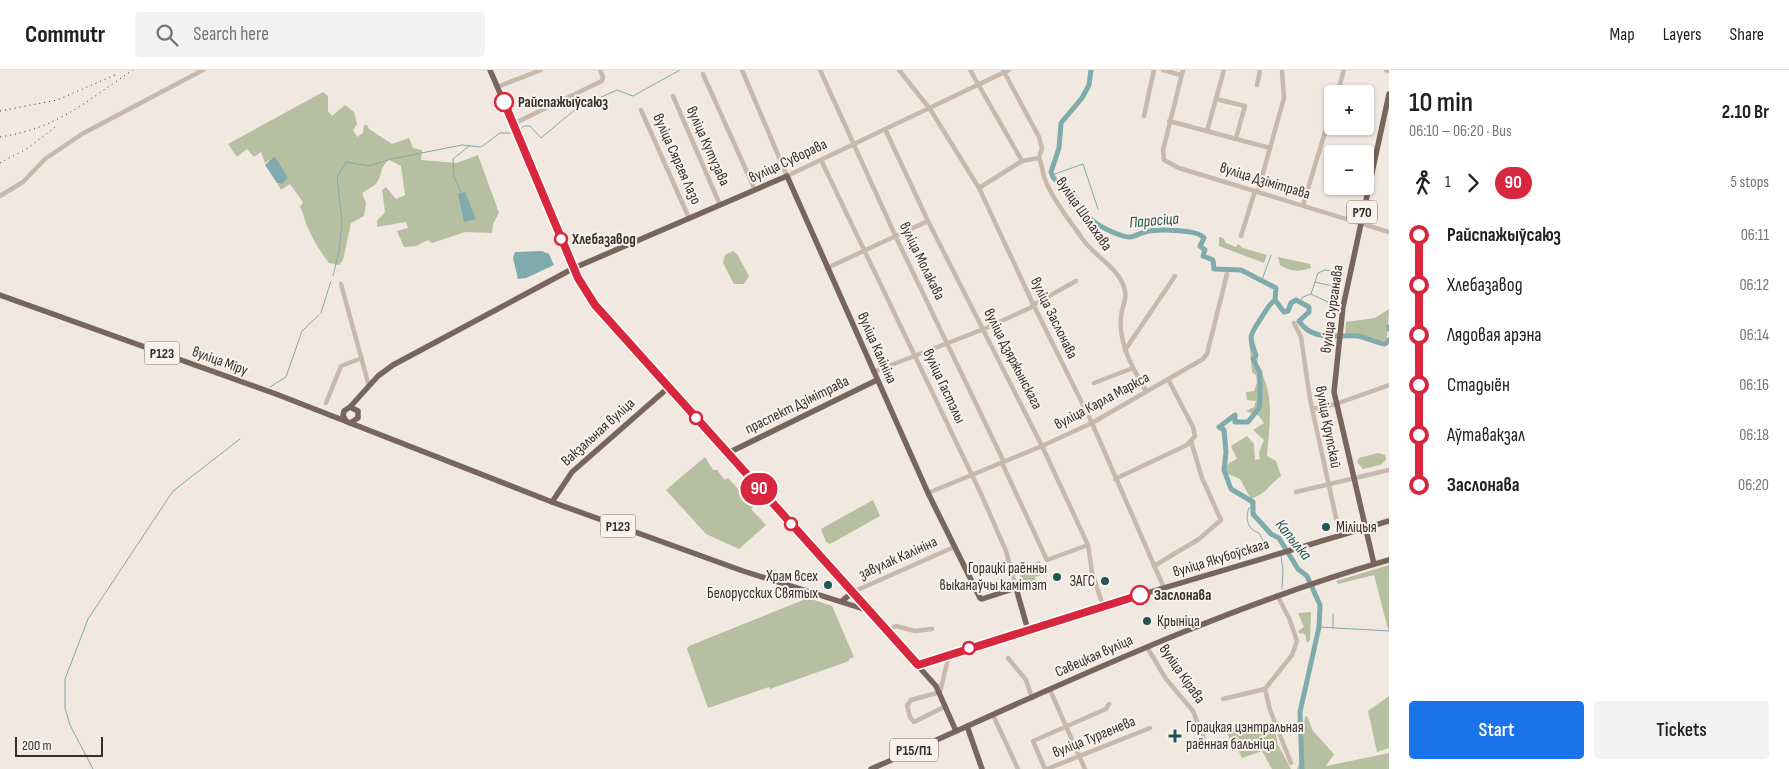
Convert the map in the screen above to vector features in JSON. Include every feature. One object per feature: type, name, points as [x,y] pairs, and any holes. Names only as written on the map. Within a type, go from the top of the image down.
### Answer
[{"type":"main road","points":[[490,70],[581,284],[595,305],[870,611]]},
{"type":"main road","name":"вуліца Сурганава","points":[[1374,564],[1364,528],[1334,392],[1343,306],[1389,94]]},
{"type":"main road","name":"вуліца Суворава","points":[[348,408],[393,364],[574,268],[787,176]]},
{"type":"main road","name":"вуліца Калініна","points":[[787,176],[928,493],[980,598],[988,598],[1016,588]]},
{"type":"main road","name":"вуліца Міру","points":[[0,295],[348,422]]},
{"type":"main road","name":"праспект Дзімітрава","points":[[728,453],[877,380]]},
{"type":"main road","name":"Вакзальная вуліца","points":[[552,502],[572,472],[668,387]]},
{"type":"main road","points":[[348,408],[343,415],[348,422],[355,422],[364,392]]},
{"type":"main road","points":[[323,412],[348,408],[358,413],[370,430]]},
{"type":"main road","name":"Р123","points":[[348,422],[552,502],[743,571],[870,611],[918,665]]},
{"type":"main road","name":"вуліца Якубоўскага","points":[[918,665],[1103,606],[1389,521]]},
{"type":"main road","name":"Савецкая вуліца","points":[[871,769],[1147,647],[1277,595],[1389,560]]},
{"type":"main road","name":"вуліца Гастэлы","points":[[1016,588],[1028,630]]},
{"type":"main road","points":[[842,601],[853,592]]},
{"type":"main road","points":[[918,665],[940,692],[956,731]]},
{"type":"main road","points":[[967,726],[982,769]]},
{"type":"street","points":[[0,196],[23,182],[45,159],[82,134],[203,70]]},
{"type":"street","points":[[497,87],[540,70]]},
{"type":"street","points":[[513,124],[602,80],[603,77],[600,70]]},
{"type":"street","name":"вуліца Калініна","points":[[742,70],[787,176]]},
{"type":"street","name":"вуліца Молакава","points":[[820,70],[895,235],[1003,462],[1045,557],[1047,560],[1088,545]]},
{"type":"street","name":"вуліца Заслонава","points":[[899,70],[930,109],[979,188],[1033,306],[1092,423],[1164,588]]},
{"type":"street","points":[[970,70],[1022,161]]},
{"type":"street","points":[[1144,116],[1154,70]]},
{"type":"street","points":[[1163,70],[1182,73],[1169,121],[1270,148]]},
{"type":"street","points":[[1207,132],[1224,70]]},
{"type":"street","points":[[1257,85],[1260,70]]},
{"type":"street","points":[[1241,236],[1257,191],[1284,98],[1282,70]]},
{"type":"street","points":[[1340,85],[1344,70]]},
{"type":"street","name":"вуліца Суворава","points":[[787,176],[930,109],[1005,71]]},
{"type":"street","name":"вуліца Шолахава","points":[[1005,71],[1039,137],[1042,148],[1039,158],[1044,177],[1070,220],[1094,253],[1119,276],[1124,285],[1126,299],[1120,316],[1125,350],[1146,392]]},
{"type":"street","points":[[703,74],[755,190]]},
{"type":"street","name":"вуліца Кутузава","points":[[673,96],[720,205]]},
{"type":"street","points":[[1216,99],[1245,106],[1236,138]]},
{"type":"street","name":"вуліца Сяргея Лазо","points":[[641,110],[690,218]]},
{"type":"street","name":"вуліца Дзімітрава","points":[[1169,121],[1163,150],[1164,160],[1179,168],[1389,232]]},
{"type":"street","name":"вуліца Дзяржынскага","points":[[885,130],[928,221],[1042,446],[1088,545],[1092,572],[1103,606]]},
{"type":"street","points":[[1304,205],[1324,135]]},
{"type":"street","points":[[979,188],[1022,161],[1039,158]]},
{"type":"street","name":"вуліца Гастэлы","points":[[821,160],[972,476],[1006,551],[1016,588]]},
{"type":"street","points":[[827,268],[928,221]]},
{"type":"street","name":"вуліца Карла Маркса","points":[[928,493],[972,476],[1092,423],[1203,359],[1207,354],[1227,274]]},
{"type":"street","points":[[1125,350],[1175,276]]},
{"type":"street","points":[[873,372],[984,329],[1033,306],[1076,281]]},
{"type":"street","points":[[341,284],[369,386]]},
{"type":"street","name":"вуліца Крупскай","points":[[1294,323],[1301,337],[1312,409],[1327,485],[1340,536]]},
{"type":"street","points":[[326,403],[341,366],[362,358]]},
{"type":"street","points":[[1094,383],[1133,368]]},
{"type":"street","points":[[1115,479],[1179,450],[1195,436],[1193,427],[1168,379]]},
{"type":"street","points":[[1312,409],[1336,404],[1389,385]]},
{"type":"street","points":[[1154,566],[1200,540],[1221,520],[1202,478],[1191,441]]},
{"type":"street","points":[[1296,492],[1389,470]]},
{"type":"street","name":"завулак Калініна","points":[[853,592],[954,547]]},
{"type":"street","points":[[1223,699],[1264,688],[1292,655],[1297,641],[1289,618],[1277,595]]},
{"type":"street","points":[[887,630],[896,626],[914,631],[932,629]]},
{"type":"street","name":"вуліца Кірава","points":[[1147,647],[1166,679],[1193,711],[1206,744]]},
{"type":"street","points":[[946,706],[914,722],[910,717],[908,703],[940,692],[949,654]]},
{"type":"street","points":[[1008,658],[1026,680],[1032,698]]},
{"type":"street","points":[[1264,688],[1273,718],[1291,764]]},
{"type":"street","points":[[1050,690],[1084,769]]},
{"type":"street","points":[[1046,769],[1033,741],[1106,709],[1109,704]]},
{"type":"street","points":[[993,715],[1018,769]]},
{"type":"street","name":"вуліца Тургенева","points":[[1046,769],[1150,728]]},
{"type":"green space","points":[[323,92],[328,96],[328,111],[332,116],[345,105],[354,112],[357,124],[353,130],[357,137],[363,133],[364,125],[367,125],[369,129],[392,144],[409,138],[413,148],[422,150],[421,160],[457,163],[478,155],[499,213],[493,224],[492,233],[465,232],[432,243],[428,240],[416,246],[404,247],[397,231],[408,228],[406,222],[377,227],[377,221],[385,212],[382,190],[386,187],[396,199],[405,195],[401,166],[389,160],[384,166],[376,184],[362,193],[366,203],[364,216],[351,223],[343,260],[339,265],[329,263],[307,226],[300,207],[303,202],[290,184],[281,190],[277,183],[280,184],[272,158],[265,163],[261,152],[254,157],[247,149],[237,157],[228,144]]},
{"type":"green space","points":[[1219,237],[1223,238],[1226,243],[1236,247],[1238,244],[1243,248],[1267,255],[1264,263],[1219,246]]},
{"type":"green space","points":[[733,251],[737,254],[749,276],[744,284],[734,284],[723,263],[725,255]]},
{"type":"green space","points":[[1278,257],[1310,264],[1311,268],[1299,271],[1288,269],[1280,265]]},
{"type":"green space","points":[[1389,309],[1387,339],[1381,342],[1362,335],[1345,336],[1346,322],[1375,318]]},
{"type":"green space","points":[[1249,338],[1254,340],[1258,355],[1257,366],[1263,376],[1269,398],[1270,421],[1267,456],[1276,461],[1281,476],[1264,492],[1251,499],[1240,479],[1228,474],[1225,468],[1229,463],[1237,459],[1231,446],[1247,436],[1254,444],[1255,460],[1260,459],[1259,452],[1264,440],[1253,430],[1264,423],[1259,416],[1246,411],[1254,407],[1256,401],[1247,400],[1246,392],[1254,391],[1257,383],[1256,375],[1252,372]]},
{"type":"green space","points":[[1378,453],[1385,455],[1386,460],[1380,465],[1363,469],[1357,462],[1359,458]]},
{"type":"green space","points":[[705,457],[713,470],[717,470],[725,480],[728,478],[754,506],[751,509],[766,525],[739,549],[706,534],[666,490]]},
{"type":"green space","points":[[873,500],[880,516],[830,544],[826,542],[821,529]]},
{"type":"green space","points":[[1040,561],[1044,574],[1035,577],[1038,586],[1025,590],[1018,569]]},
{"type":"green space","points":[[1389,565],[1389,633],[1374,575],[1338,584],[1336,581]]},
{"type":"green space","points":[[808,598],[832,606],[854,657],[849,659],[849,661],[770,689],[769,687],[708,708],[687,649],[689,646]]},
{"type":"green space","points":[[1311,612],[1310,640],[1307,643],[1305,634],[1298,631],[1304,627],[1298,613]]},
{"type":"green space","points":[[1389,696],[1389,748],[1377,752],[1368,711]]},
{"type":"green space","points":[[1307,716],[1313,731],[1334,754],[1326,766],[1389,753],[1389,769],[1297,769],[1302,750],[1305,717]]},
{"type":"green space","points":[[1274,726],[1278,745],[1291,769],[1272,769],[1262,751],[1242,758],[1234,741],[1231,742],[1227,732],[1233,729],[1258,727],[1263,736],[1268,735],[1268,729]]},
{"type":"water","points":[[275,157],[288,178],[282,184],[277,183],[265,165]]},
{"type":"water","points":[[465,192],[476,219],[464,222],[458,194]]},
{"type":"water","points":[[542,251],[549,254],[554,265],[526,278],[518,279],[513,258],[515,252]]},
{"type":"waterway","points":[[519,130],[524,126],[530,126],[541,138],[577,108],[617,90],[633,96],[680,70]]},
{"type":"waterway","name":"Парасіца","points":[[1091,70],[1089,85],[1082,98],[1061,123],[1059,148],[1051,172],[1057,182],[1072,192],[1085,214],[1106,229],[1126,237],[1158,230],[1186,231],[1200,235],[1204,238],[1200,246],[1205,250],[1203,256],[1213,260],[1214,269],[1241,270],[1276,288],[1275,300],[1284,312],[1288,311],[1291,303],[1296,300],[1309,307],[1309,312],[1299,321],[1312,332],[1326,336],[1358,336],[1385,344],[1389,340]]},
{"type":"waterway","points":[[333,276],[339,251],[342,221],[337,177],[346,162],[369,166],[391,159],[462,145],[481,147],[500,133],[510,133]]},
{"type":"waterway","points":[[461,193],[454,176],[453,159],[469,146]]},
{"type":"waterway","points":[[1052,175],[1083,164],[1098,209]]},
{"type":"waterway","points":[[1262,280],[1271,255]]},
{"type":"waterway","points":[[1300,301],[1303,297],[1311,294],[1318,273],[1325,270],[1337,272]]},
{"type":"waterway","points":[[321,313],[331,281]]},
{"type":"waterway","points":[[1315,282],[1336,287]]},
{"type":"waterway","points":[[1311,294],[1332,304]]},
{"type":"waterway","name":"Капылка","points":[[1275,300],[1269,305],[1256,325],[1251,338],[1256,355],[1253,359],[1260,373],[1259,408],[1248,422],[1235,422],[1235,415],[1219,427],[1224,430],[1226,452],[1224,470],[1231,489],[1253,502],[1253,514],[1271,534],[1279,538],[1298,569],[1307,576],[1320,605],[1319,627],[1300,712],[1302,769]]},
{"type":"waterway","points":[[270,387],[286,377],[302,331],[319,315]]},
{"type":"waterway","points":[[93,769],[70,725],[65,708],[65,679],[88,619],[173,491],[240,439]]},
{"type":"waterway","points":[[1253,508],[1249,508],[1248,523],[1252,529],[1259,533],[1266,546]]},
{"type":"waterway","points":[[1281,556],[1283,571],[1282,589]]},
{"type":"waterway","points":[[1333,614],[1333,629]]},
{"type":"waterway","points":[[1319,627],[1389,631]]},
{"type":"railway","points":[[0,137],[21,133],[56,120],[133,70]]},
{"type":"railway","points":[[0,111],[57,100],[115,75]]},
{"type":"railway","points":[[0,163],[28,148],[58,125]]},
{"type":"bus line","name":"90","points":[[504,102],[578,278],[595,305],[624,335],[918,665],[1140,595]]},
{"type":"place","name":"Райспажыўсаюз","points":[[504,102]]},
{"type":"place","name":"Хлебазавод","points":[[561,239]]},
{"type":"place","name":"Міліцыя","points":[[1326,527]]},
{"type":"place","name":"Горацкі раённы выканаўчы камітэт","points":[[1057,577]]},
{"type":"place","name":"ЗАГС","points":[[1105,581]]},
{"type":"place","name":"Храм всех Белорусских Святых","points":[[828,585]]},
{"type":"place","name":"Заслонава","points":[[1140,595]]},
{"type":"place","name":"Крыніца","points":[[1147,621]]},
{"type":"place","name":"Горацкая цэнтральная раённая бальніца","points":[[1175,736]]}]
